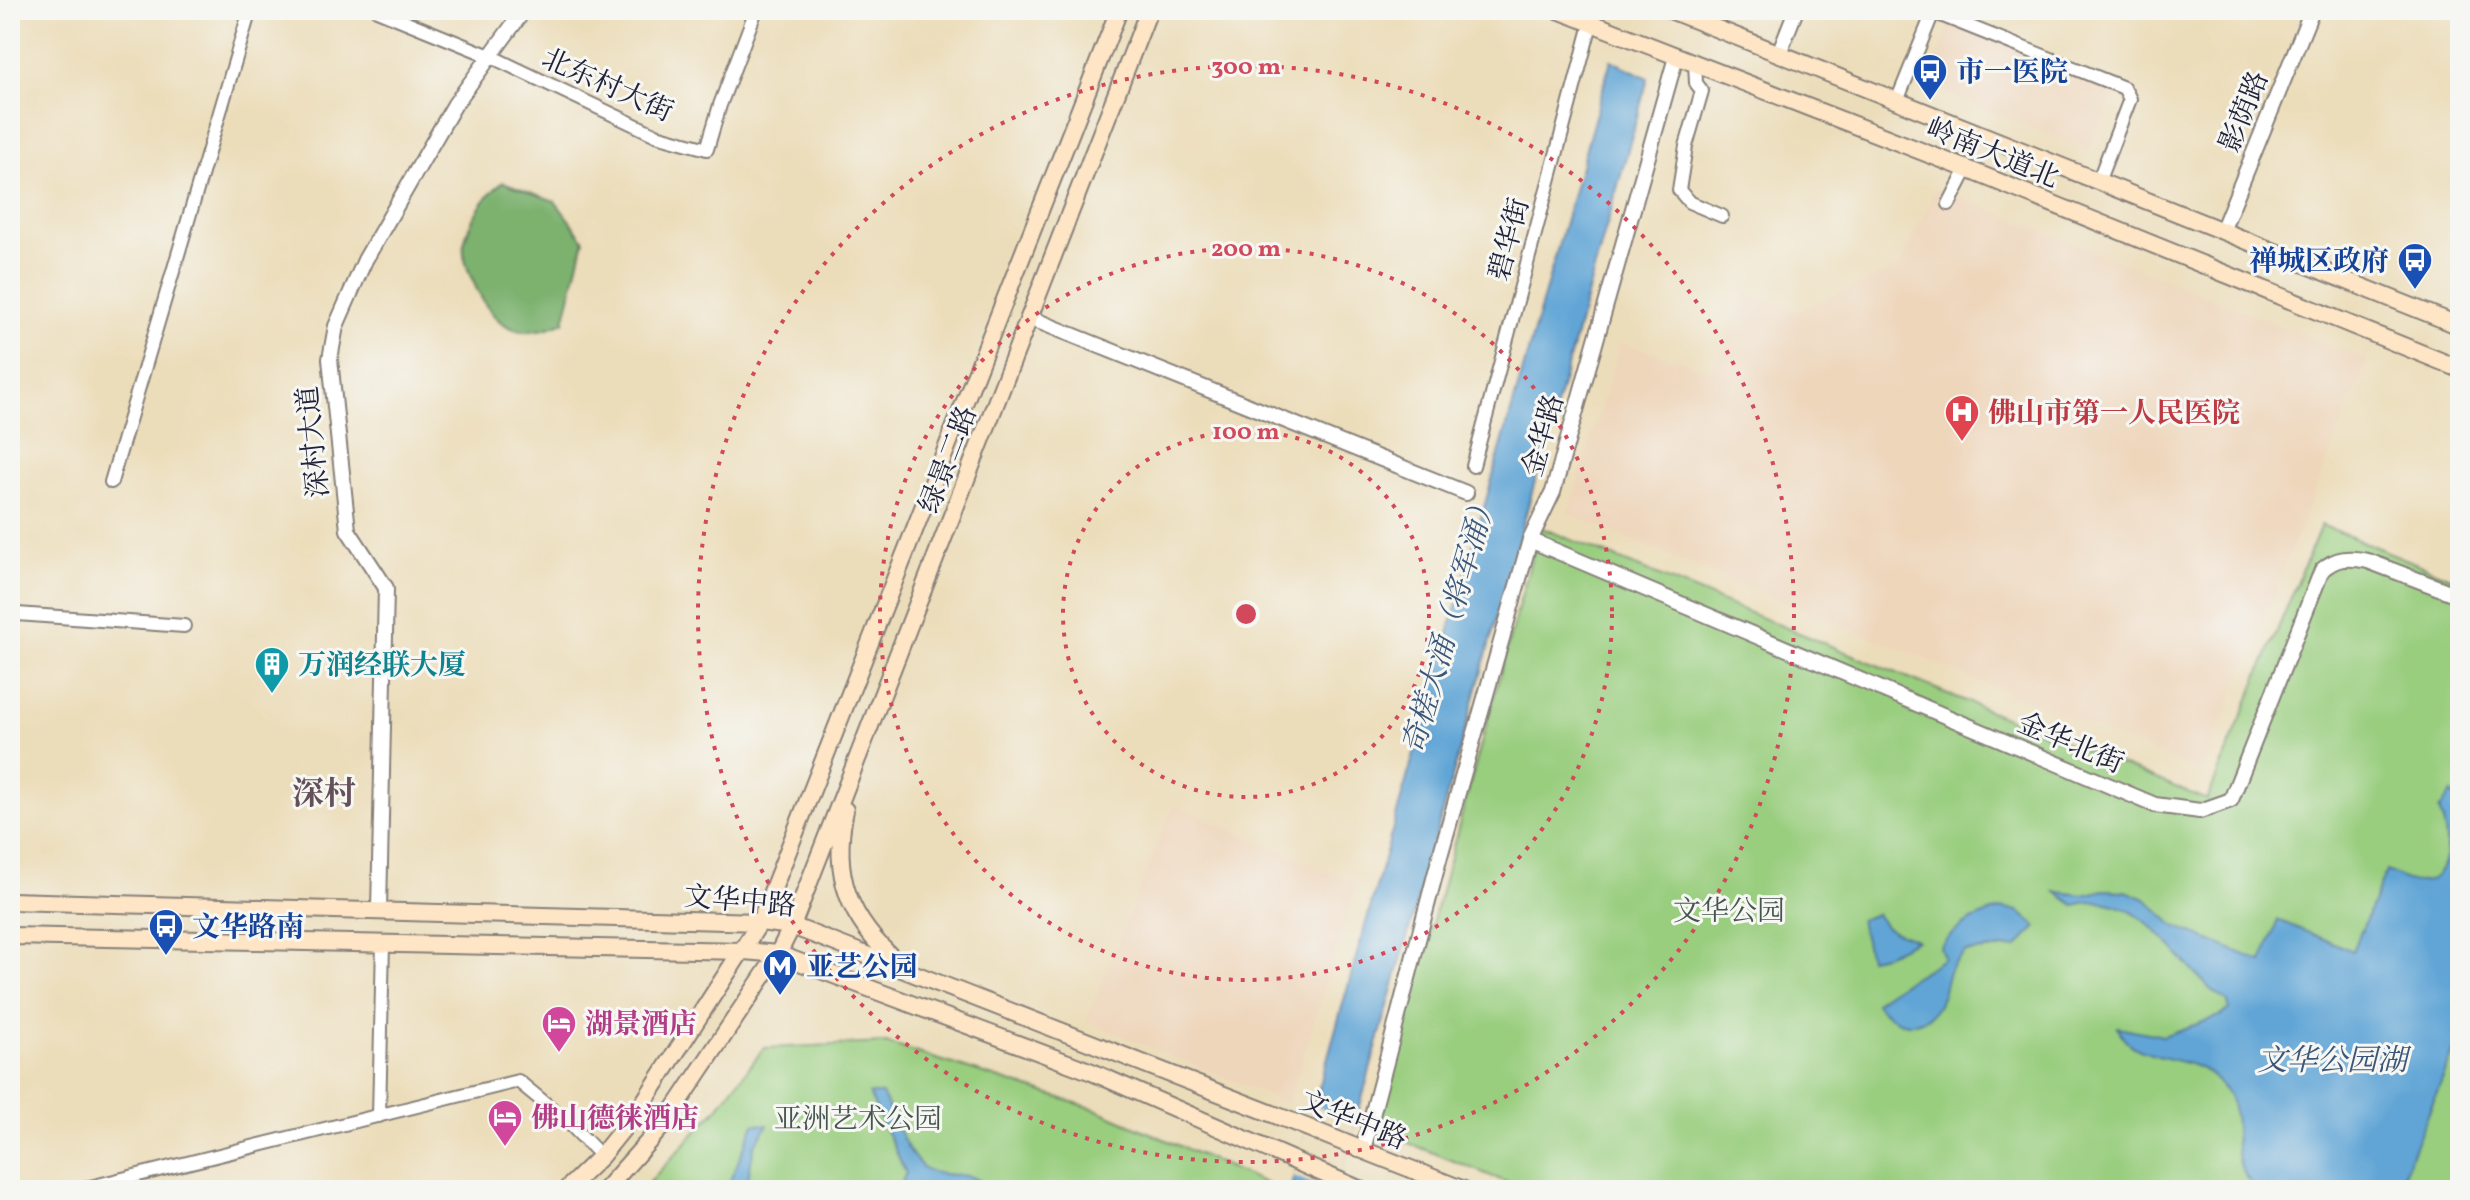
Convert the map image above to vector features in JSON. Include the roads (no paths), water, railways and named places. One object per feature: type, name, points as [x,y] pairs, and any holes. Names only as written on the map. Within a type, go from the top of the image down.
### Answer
[{"type":"main road","name":"绿景二路","points":[[566,1190],[601,1156],[642,1105],[760,922],[1119,10]]},
{"type":"main road","name":"绿景二路","points":[[605,1190],[665,1123],[778,954],[792,926],[1149,10]]},
{"type":"main road","name":"岭南大道北","points":[[1558,10],[1967,169],[2460,369]]},
{"type":"main road","name":"岭南大道北","points":[[1670,10],[2460,326]]},
{"type":"main road","points":[[852,773],[841,826],[841,872],[853,912],[876,943],[909,972]]},
{"type":"main road","name":"文华中路","points":[[10,901],[760,922],[792,926],[1464,1190]]},
{"type":"main road","name":"文华中路","points":[[10,936],[778,954],[1092,1072],[1361,1190]]},
{"type":"street","points":[[111,482],[250,10]]},
{"type":"street","name":"北东村大街","points":[[377,10],[490,56],[656,135],[707,149],[756,10]]},
{"type":"street","name":"深村大道","points":[[379,910],[386,588],[348,530],[330,359],[336,326],[365,260],[455,104],[524,10]]},
{"type":"street","points":[[1779,53],[1796,10]]},
{"type":"street","name":"影荫路","points":[[2222,231],[2312,10]]},
{"type":"street","points":[[1897,101],[1933,11],[2124,88],[2130,99],[2098,182]]},
{"type":"street","name":"碧华街","points":[[1473,466],[1591,24]]},
{"type":"street","name":"金华路","points":[[1356,1147],[1530,540],[1553,492],[1676,57]]},
{"type":"street","points":[[1695,63],[1696,83],[1702,91],[1686,146],[1679,190],[1689,202],[1722,216]]},
{"type":"street","points":[[1949,204],[1967,169]]},
{"type":"street","points":[[1030,318],[1466,493]]},
{"type":"street","name":"金华北街","points":[[1530,540],[2155,805],[2200,811],[2231,800],[2322,570],[2330,562],[2353,558],[2368,561],[2460,596]]},
{"type":"street","points":[[10,606],[17,614],[60,620],[184,626]]},
{"type":"street","points":[[379,1116],[383,943]]},
{"type":"street","points":[[78,1190],[518,1081],[569,1123],[601,1156]]},
{"type":"water","points":[[1611,60],[1648,78],[1358,1113],[1336,1190],[1290,1190]]},
{"type":"water","name":"文华公园湖","points":[[2451,793],[2460,804],[2460,1036],[2399,1186],[2396,1190],[2258,1190],[2248,1179],[2237,1156],[2233,1109],[2225,1090],[2214,1078],[2191,1064],[2135,1047],[2125,1039],[2118,1027],[2163,1036],[2220,1016],[2229,1009],[2228,1002],[2210,988],[2141,918],[2122,907],[2099,902],[2074,905],[2056,892],[2084,895],[2104,890],[2126,891],[2146,899],[2175,926],[2262,962],[2278,920],[2353,951],[2386,871],[2416,882],[2437,875],[2443,866],[2446,843],[2439,810]]},
{"type":"water","points":[[2003,909],[2018,911],[2037,927],[2017,947],[1965,952],[1950,970],[1942,997],[1929,1016],[1921,1021],[1904,1022],[1877,1005],[1876,1002],[1892,990],[1944,958],[1940,947],[1960,927]]},
{"type":"water","points":[[1876,914],[1886,928],[1916,940],[1885,955],[1869,958],[1860,920]]},
{"type":"water","points":[[869,1094],[882,1094],[919,1164],[942,1174],[975,1178],[987,1190],[898,1190],[906,1173]]},
{"type":"water","points":[[754,1124],[768,1125],[754,1146],[746,1190],[726,1190]]},
{"type":"place","name":"市一医院","points":[[1930,102]]},
{"type":"place","name":"禅城区政府","points":[[2415,291]]},
{"type":"place","name":"佛山市第一人民医院","points":[[1962,443]]},
{"type":"place","name":"万润经联大厦","points":[[272,695]]},
{"type":"place","name":"文华路南","points":[[166,957]]},
{"type":"place","name":"亚艺公园","points":[[780,997]]},
{"type":"place","name":"湖景酒店","points":[[559,1054]]},
{"type":"place","name":"佛山德徕酒店","points":[[505,1148]]},
{"type":"district","name":"深村","points":[[324,793]]},
{"type":"water label","name":"奇槎大涌（将军涌）","points":[[1449,623]]},
{"type":"park label","name":"文华公园","points":[[1729,910]]},
{"type":"park label","name":"亚洲艺术公园","points":[[858,1118]]}]
